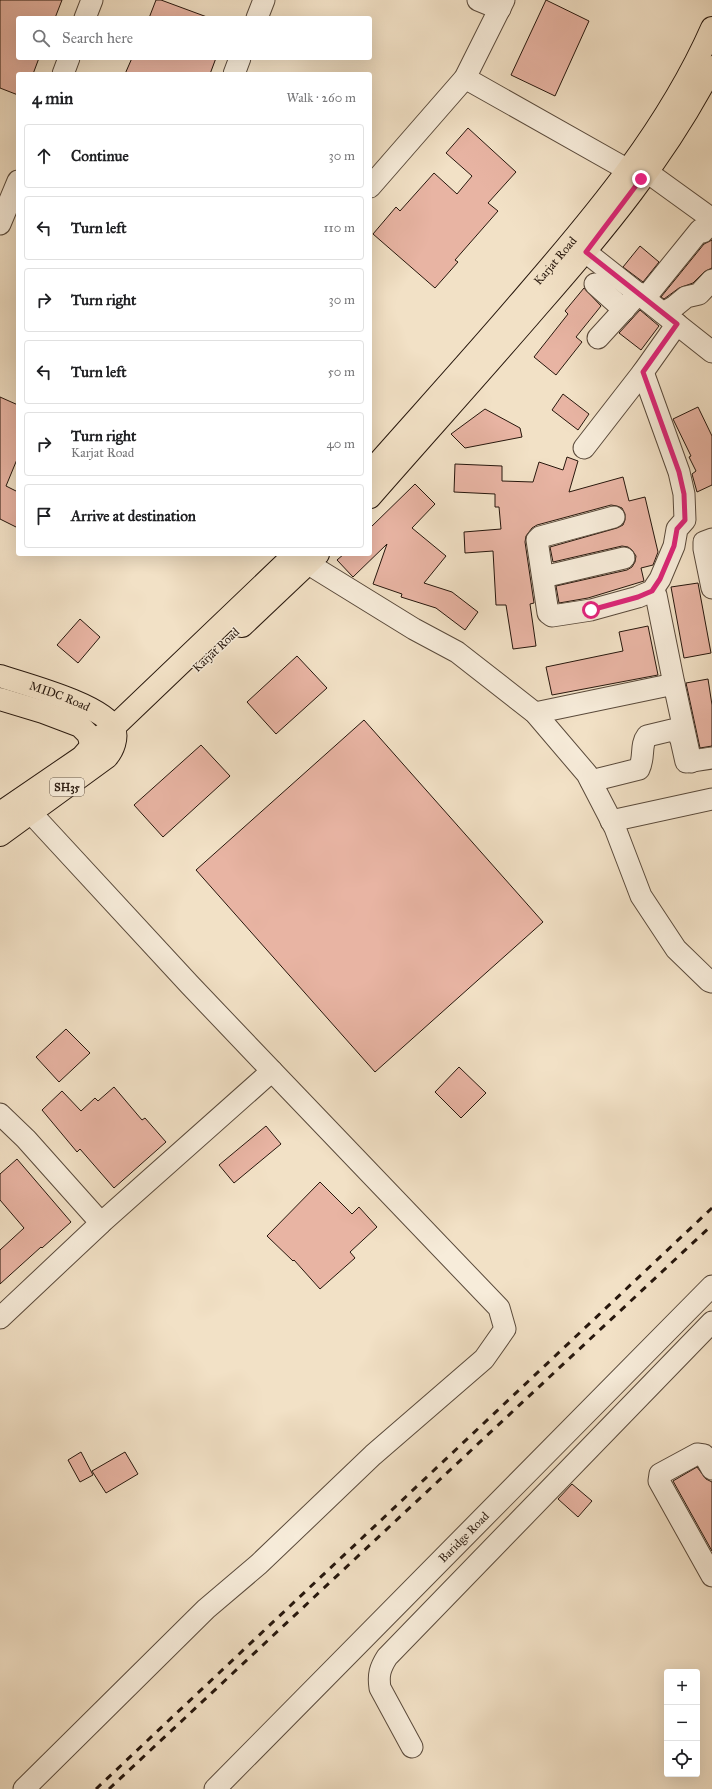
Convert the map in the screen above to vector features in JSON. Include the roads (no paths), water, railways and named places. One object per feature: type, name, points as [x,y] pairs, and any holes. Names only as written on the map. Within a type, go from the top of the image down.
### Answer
[{"type":"main road","name":"Karjat Road","points":[[639,174],[672,105],[711,35]]},
{"type":"main road","name":"Karjat Road","points":[[372,495],[487,365],[579,247],[639,174],[686,114],[712,67]]},
{"type":"main road","name":"Karjat Road","points":[[372,470],[475,354],[579,247]]},
{"type":"main road","name":"Karjat Road","points":[[0,835],[25,807],[82,757],[90,746],[97,750],[114,736],[304,557]]},
{"type":"main road","name":"MIDC Road","points":[[0,676],[66,697],[104,717],[114,736]]},
{"type":"main road","name":"MIDC Road","points":[[0,699],[43,712],[80,726],[88,734],[90,746]]},
{"type":"main road","name":"Karjat Road","points":[[0,813],[25,807],[107,757],[114,736]]},
{"type":"street","points":[[86,16],[92,0]]},
{"type":"street","points":[[258,16],[264,0]]},
{"type":"street","points":[[372,185],[465,78],[502,4],[478,0]]},
{"type":"street","points":[[64,72],[68,60]]},
{"type":"street","points":[[235,72],[239,60]]},
{"type":"street","points":[[465,78],[639,174],[707,226],[700,230],[642,296],[624,310],[598,338]]},
{"type":"street","points":[[0,224],[16,186]]},
{"type":"street","points":[[579,247],[712,352]]},
{"type":"street","points":[[584,448],[643,372],[675,306],[686,297],[699,294],[712,280]]},
{"type":"street","points":[[595,284],[624,310]]},
{"type":"street","points":[[614,517],[540,537],[537,540],[548,613],[552,616],[591,610],[638,597],[652,591],[660,579],[674,546],[677,529],[685,520],[684,494],[679,472],[643,372]]},
{"type":"street","points":[[712,539],[704,542],[712,588]]},
{"type":"street","points":[[304,557],[414,629],[457,652],[535,713],[587,774],[611,821],[641,896],[676,949],[712,982]]},
{"type":"street","points":[[543,577],[624,558]]},
{"type":"street","points":[[656,595],[691,762]]},
{"type":"street","points":[[535,713],[674,684]]},
{"type":"street","points":[[590,781],[639,769],[644,757],[643,741],[647,736],[672,730],[677,731],[686,762],[712,758]]},
{"type":"street","points":[[611,821],[712,800]]},
{"type":"street","points":[[24,1789],[206,1609],[259,1564],[372,1455],[484,1358],[505,1329],[499,1308],[190,985],[25,807]]},
{"type":"street","points":[[0,1318],[101,1223],[272,1071]]},
{"type":"street","points":[[0,1114],[26,1139],[101,1223]]},
{"type":"street","name":"Baridge Road","points":[[216,1789],[712,1286]]},
{"type":"street","points":[[412,1747],[380,1688],[378,1679],[380,1667],[387,1657],[712,1322]]},
{"type":"street","points":[[712,1469],[704,1455],[697,1454],[660,1474],[660,1481],[712,1576]]},
{"type":"railway","points":[[96,1789],[712,1208]]},
{"type":"railway","points":[[109,1789],[712,1225]]}]
